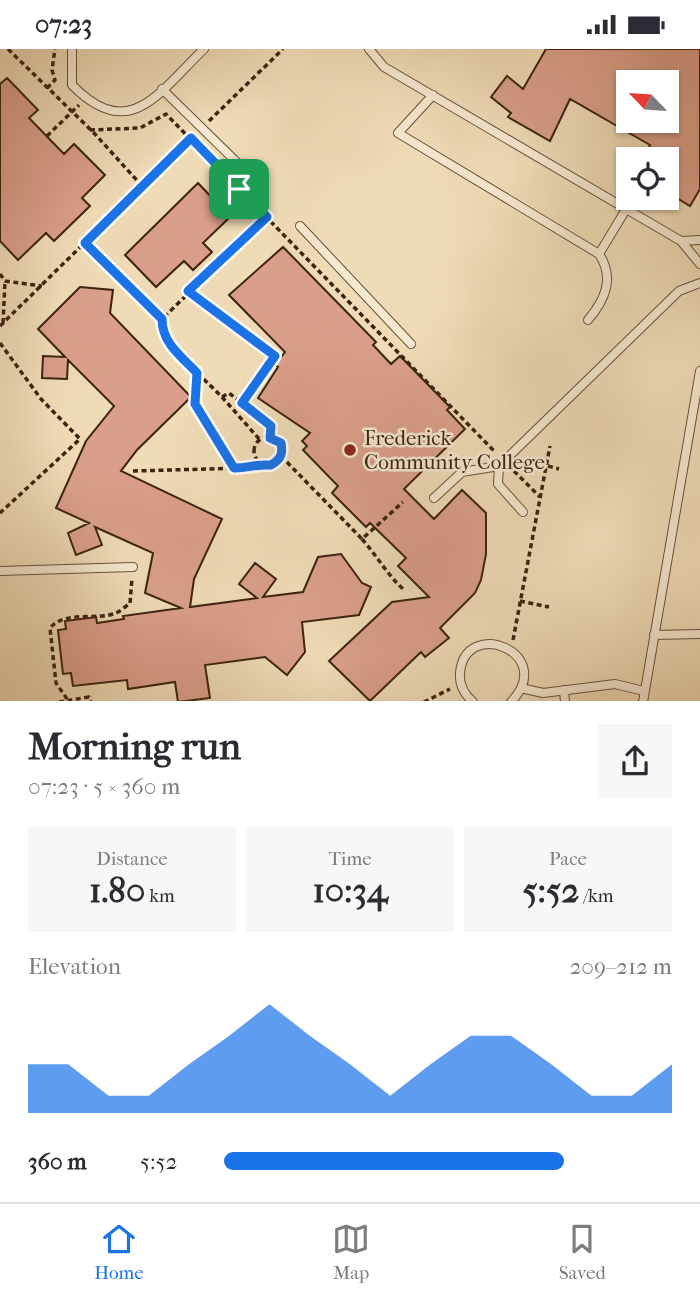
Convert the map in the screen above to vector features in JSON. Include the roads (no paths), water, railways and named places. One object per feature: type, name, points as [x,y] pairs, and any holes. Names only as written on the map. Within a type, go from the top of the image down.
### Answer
[{"type":"lane","points":[[72,49],[72,85],[85,98],[111,113],[140,109],[204,49]]},
{"type":"lane","points":[[369,49],[384,67],[625,211],[681,241],[700,264]]},
{"type":"lane","points":[[162,89],[259,184]]},
{"type":"lane","points":[[433,95],[398,133],[599,254],[606,264],[608,281],[604,302],[588,320]]},
{"type":"lane","points":[[599,254],[625,211]]},
{"type":"lane","points":[[300,226],[411,344]]},
{"type":"lane","points":[[681,241],[700,240]]},
{"type":"lane","points":[[434,498],[462,472],[499,466],[678,291],[700,283]]},
{"type":"lane","points":[[643,701],[700,371]]},
{"type":"lane","points":[[499,466],[498,484],[523,512]]},
{"type":"lane","points":[[0,571],[133,567]]},
{"type":"lane","points":[[654,635],[700,635]]},
{"type":"lane","points":[[472,701],[461,684],[460,668],[473,649],[494,643],[510,649],[521,661],[524,672],[522,688],[513,701]]},
{"type":"lane","points":[[522,688],[543,693],[615,684],[644,691]]},
{"type":"lane","points":[[564,690],[565,701]]},
{"type":"place","name":"Frederick Community College","points":[[350,450]]}]
